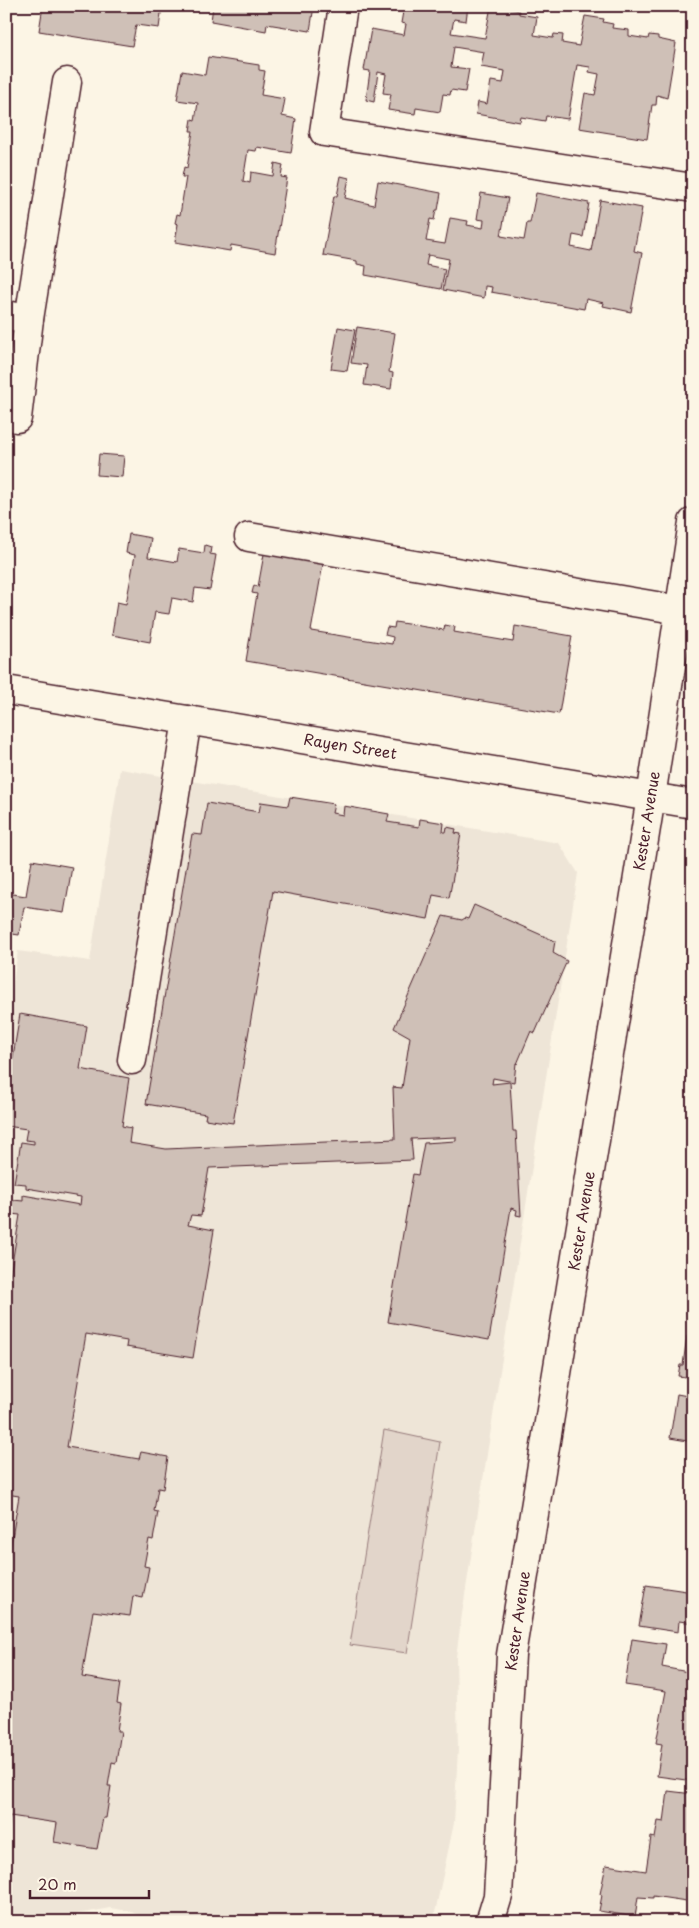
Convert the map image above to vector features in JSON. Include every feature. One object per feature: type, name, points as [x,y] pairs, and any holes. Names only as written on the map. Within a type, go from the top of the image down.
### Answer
[{"type":"street","points":[[343,6],[324,132],[693,188]]},
{"type":"street","points":[[17,418],[17,317],[67,82]]},
{"type":"street","name":"Kester Avenue","points":[[490,1922],[498,1896],[511,1655],[693,522]]},
{"type":"street","points":[[249,537],[680,610]]},
{"type":"street","name":"Rayen Street","points":[[6,690],[693,804]]},
{"type":"street","points":[[132,1060],[187,720]]},
{"type":"shaded area","points":[[120,769],[559,843],[578,873],[456,1657],[458,1749],[454,1823],[433,1922],[154,1922],[129,1911],[110,1908],[78,1914],[64,1922],[6,1922],[6,1026],[18,951],[90,961]]},
{"type":"shaded area","points":[[384,1430],[440,1442],[407,1653],[350,1645]]},
{"type":"building","points":[[43,6],[162,6],[159,28],[136,25],[132,46],[39,31]]},
{"type":"building","points":[[213,6],[314,6],[310,31],[267,24],[266,31],[211,21]]},
{"type":"building","points":[[404,6],[468,6],[466,21],[454,19],[451,33],[485,38],[491,6],[510,7],[509,9],[519,11],[519,14],[537,17],[534,35],[553,38],[554,34],[563,35],[562,43],[579,46],[585,16],[604,19],[603,22],[613,24],[612,28],[629,30],[629,36],[648,39],[649,35],[658,36],[658,39],[676,43],[667,98],[657,95],[656,105],[652,105],[647,139],[579,128],[585,93],[595,95],[599,74],[589,72],[590,67],[577,65],[568,119],[546,116],[545,121],[521,117],[520,122],[476,114],[478,102],[487,104],[491,81],[503,83],[505,71],[481,67],[484,52],[454,47],[451,67],[469,69],[465,92],[451,90],[450,95],[443,94],[440,112],[416,108],[415,114],[388,110],[391,94],[383,93],[386,74],[378,72],[374,102],[366,100],[370,71],[364,70],[371,29],[404,35],[406,24],[401,23]]},
{"type":"building","points":[[208,57],[259,65],[259,70],[265,71],[261,95],[285,99],[282,116],[296,119],[291,153],[257,147],[256,151],[248,150],[243,181],[250,183],[251,172],[273,176],[275,163],[283,165],[281,177],[287,178],[275,253],[231,245],[230,251],[175,242],[178,224],[175,223],[177,214],[180,215],[186,177],[182,177],[184,167],[187,168],[193,131],[190,131],[192,119],[195,120],[198,103],[177,100],[182,71],[205,75]]},
{"type":"building","points":[[341,176],[349,178],[345,198],[374,205],[378,181],[441,193],[434,220],[430,219],[426,241],[445,244],[450,218],[468,221],[467,225],[483,228],[484,220],[477,219],[481,193],[508,198],[501,236],[524,240],[527,223],[530,223],[536,193],[589,203],[583,237],[573,235],[571,247],[591,251],[600,200],[642,208],[634,251],[642,253],[631,312],[603,306],[604,303],[586,299],[584,309],[491,292],[492,287],[485,286],[484,298],[443,290],[449,259],[428,255],[426,265],[445,269],[441,289],[365,275],[366,266],[357,264],[357,261],[323,255],[334,196],[337,196]]},
{"type":"building","points":[[338,327],[355,330],[347,371],[331,369]]},
{"type":"building","points":[[357,327],[395,333],[389,372],[393,373],[391,389],[364,385],[367,365],[351,363]]},
{"type":"building","points":[[99,454],[124,456],[122,477],[97,475]]},
{"type":"building","points":[[129,534],[151,538],[148,557],[177,562],[179,549],[204,553],[205,545],[211,547],[210,554],[216,555],[210,590],[195,588],[193,602],[172,598],[169,614],[155,612],[150,642],[112,635],[117,602],[126,604],[135,555],[126,553]]},
{"type":"building","points":[[264,554],[301,560],[302,554],[309,556],[309,561],[323,564],[311,631],[392,644],[393,637],[385,635],[387,627],[394,628],[395,622],[444,630],[445,625],[455,627],[454,632],[513,642],[515,626],[572,636],[559,714],[246,661],[257,594],[252,593],[254,585],[258,587]]},
{"type":"building","points":[[290,797],[334,804],[332,813],[343,815],[344,806],[389,814],[387,822],[419,827],[420,819],[444,823],[443,832],[446,832],[447,827],[456,829],[455,833],[461,834],[449,898],[433,895],[428,919],[273,891],[233,1123],[205,1119],[206,1114],[146,1104],[192,834],[202,835],[207,803],[259,812],[261,802],[288,806]]},
{"type":"building","points":[[32,860],[72,867],[64,913],[24,907],[19,935],[6,933],[6,893],[26,896]]},
{"type":"building","points":[[474,905],[555,941],[553,953],[567,961],[535,1033],[531,1031],[516,1063],[514,1082],[493,1078],[492,1084],[510,1082],[513,1131],[516,1131],[521,1216],[516,1215],[517,1210],[511,1208],[489,1340],[388,1322],[413,1174],[418,1175],[424,1143],[456,1141],[456,1137],[411,1139],[413,1160],[209,1168],[201,1216],[191,1215],[188,1225],[214,1230],[193,1358],[126,1347],[127,1341],[86,1334],[67,1447],[139,1459],[141,1452],[168,1457],[163,1489],[158,1488],[154,1511],[158,1512],[153,1540],[149,1539],[144,1566],[149,1567],[143,1598],[133,1596],[130,1616],[93,1611],[82,1677],[120,1683],[117,1703],[121,1704],[117,1731],[121,1731],[116,1763],[112,1762],[108,1786],[111,1786],[106,1818],[103,1818],[97,1849],[54,1842],[57,1823],[10,1816],[8,1833],[6,1833],[6,1573],[19,1496],[6,1494],[6,1300],[20,1215],[11,1214],[13,1200],[23,1201],[23,1195],[80,1205],[81,1197],[26,1188],[26,1184],[14,1183],[21,1142],[34,1144],[34,1141],[25,1140],[27,1129],[6,1126],[6,1099],[20,1014],[87,1026],[80,1069],[129,1078],[122,1126],[131,1128],[129,1143],[166,1149],[395,1139],[393,1087],[402,1088],[410,1037],[394,1028],[443,916],[462,920],[468,919]]},
{"type":"building","points":[[687,1336],[693,1337],[693,1378],[678,1376],[680,1365],[683,1365]]},
{"type":"building","points":[[677,1394],[693,1397],[693,1442],[670,1438]]},
{"type":"building","points":[[646,1585],[693,1592],[693,1623],[679,1621],[678,1632],[639,1626]]},
{"type":"building","points":[[632,1639],[666,1644],[662,1667],[693,1673],[693,1781],[657,1776],[662,1744],[656,1743],[666,1691],[625,1685]]},
{"type":"building","points":[[668,1791],[693,1794],[693,1902],[653,1896],[653,1898],[638,1897],[635,1917],[599,1911],[602,1895],[600,1894],[606,1865],[646,1871],[651,1837],[655,1838],[658,1821],[664,1822]]}]
